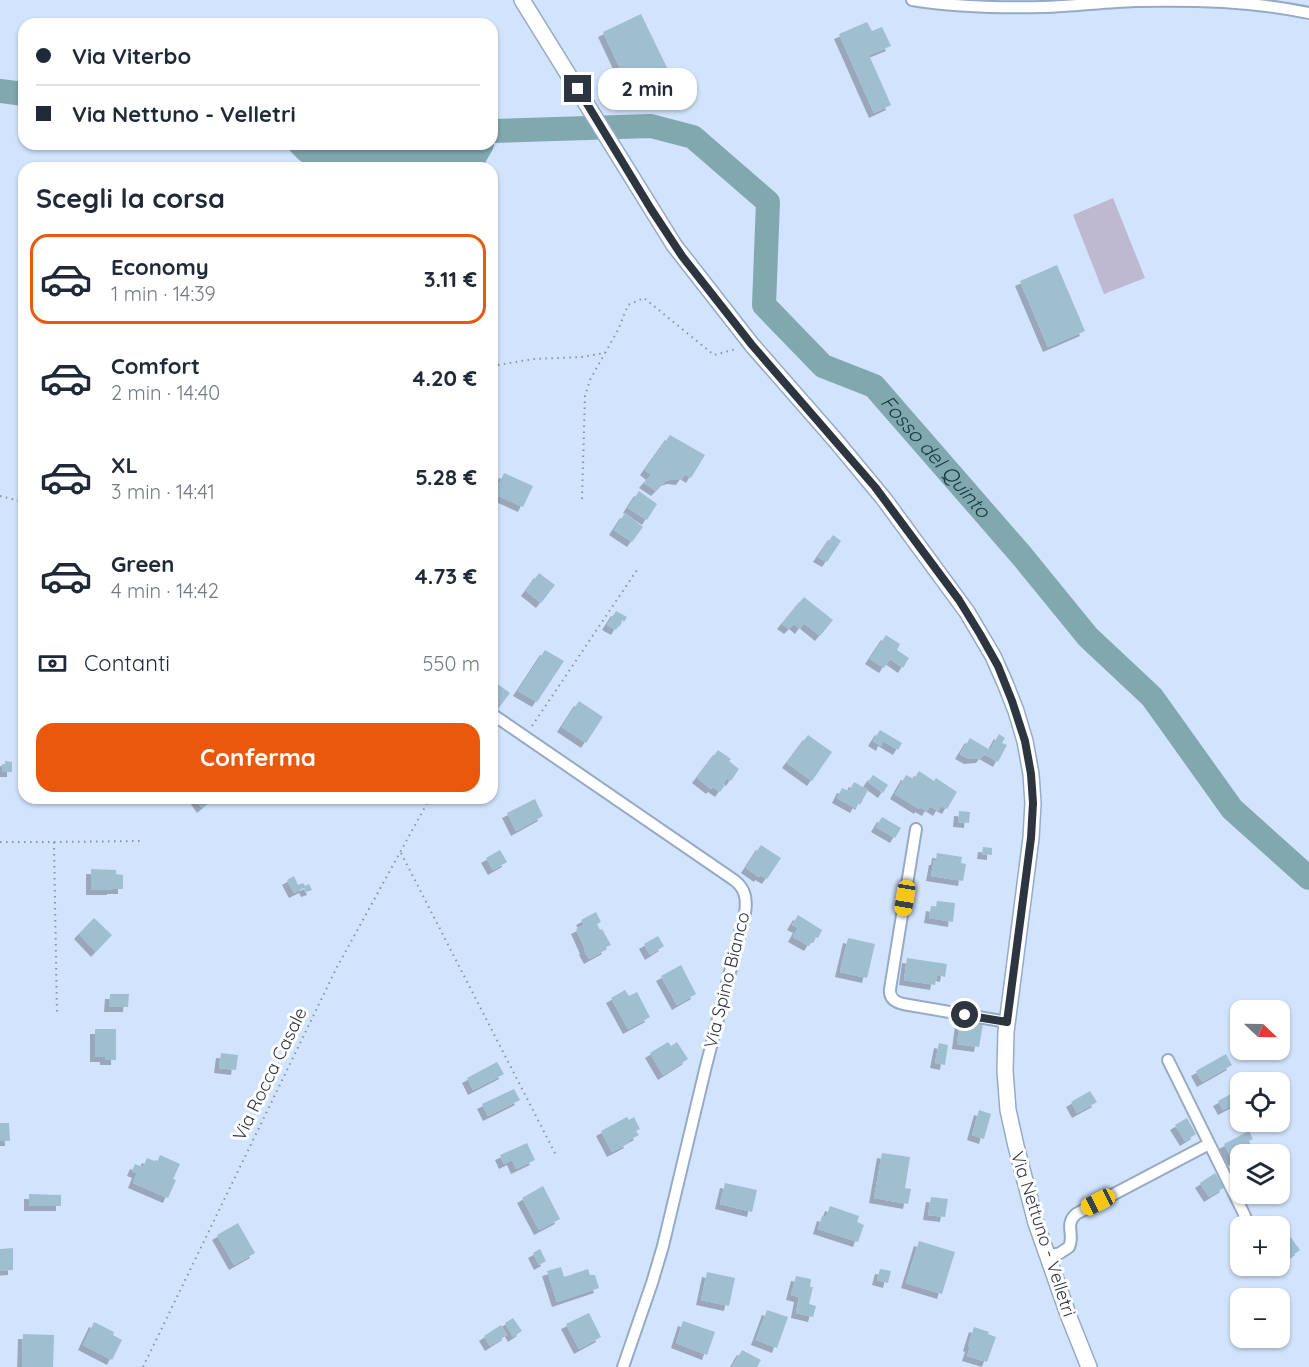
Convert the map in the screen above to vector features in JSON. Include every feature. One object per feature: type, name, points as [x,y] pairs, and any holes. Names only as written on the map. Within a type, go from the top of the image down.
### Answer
[{"type":"main road","name":"Via Nettuno - Velletri","points":[[522,0],[674,245],[752,345],[875,487],[951,589],[993,656],[1012,701],[1027,749],[1033,803],[1031,838],[1005,1044],[1008,1110],[1026,1187],[1047,1256],[1089,1367]]},
{"type":"street","points":[[912,0],[967,6],[1006,7],[1138,1],[1218,1],[1260,4],[1309,13]]},
{"type":"street","name":"Via Spino Bianco","points":[[498,718],[734,880],[741,886],[746,897],[745,913],[663,1246],[623,1367]]},
{"type":"street","points":[[916,829],[890,996],[903,1004],[1007,1022]]},
{"type":"street","points":[[1168,1060],[1245,1216]]},
{"type":"street","points":[[1047,1256],[1060,1253],[1069,1247],[1070,1222],[1076,1214],[1209,1144]]},
{"type":"path","points":[[582,499],[585,396],[590,380],[618,330],[628,305],[644,298],[714,354],[752,345]]},
{"type":"path","points":[[498,365],[534,359],[582,357],[605,353]]},
{"type":"path","points":[[0,496],[18,500]]},
{"type":"path","points":[[525,736],[639,567]]},
{"type":"path","name":"Via Rocca Casale","points":[[143,1367],[332,976],[427,804]]},
{"type":"path","points":[[0,842],[142,840]]},
{"type":"path","points":[[54,842],[57,1016]]},
{"type":"path","points":[[400,851],[557,1157]]},
{"type":"shaded area","points":[[1113,198],[1145,278],[1104,294],[1073,215]]},
{"type":"building","points":[[641,14],[672,78],[633,96],[603,32]]},
{"type":"building","points":[[867,22],[872,31],[882,27],[891,46],[869,55],[891,105],[874,113],[839,34]]},
{"type":"building","points":[[1057,265],[1085,331],[1048,347],[1020,281]]},
{"type":"building","points":[[670,435],[705,455],[691,478],[685,474],[681,480],[666,481],[656,491],[644,483],[651,475],[645,470]]},
{"type":"building","points":[[504,473],[533,486],[523,507],[498,496],[498,486]]},
{"type":"building","points":[[639,491],[657,504],[647,520],[628,508]]},
{"type":"building","points":[[625,513],[643,527],[632,542],[614,530]]},
{"type":"building","points":[[833,535],[841,541],[827,562],[818,557]]},
{"type":"building","points":[[539,573],[555,585],[541,603],[526,591]]},
{"type":"building","points":[[804,597],[833,620],[820,636],[804,623],[800,629],[794,624],[789,629],[782,624]]},
{"type":"building","points":[[616,611],[627,617],[624,622],[622,620],[616,630],[607,625]]},
{"type":"building","points":[[886,635],[900,644],[897,650],[909,658],[903,668],[890,659],[884,668],[870,659]]},
{"type":"building","points":[[545,650],[564,661],[537,702],[518,691]]},
{"type":"building","points":[[498,684],[510,693],[498,709]]},
{"type":"building","points":[[579,701],[603,717],[586,743],[562,727]]},
{"type":"building","points":[[880,730],[902,743],[898,750],[883,741],[881,746],[873,741]]},
{"type":"building","points":[[999,734],[1005,738],[1002,743],[1007,745],[998,762],[984,754],[981,758],[969,759],[960,754],[970,738],[990,750]]},
{"type":"building","points":[[808,735],[832,752],[812,781],[787,763]]},
{"type":"building","points":[[718,750],[731,759],[729,761],[739,769],[731,781],[727,778],[720,792],[713,787],[711,789],[697,778]]},
{"type":"building","points":[[5,761],[12,762],[12,772],[2,772],[2,764],[5,764]]},
{"type":"building","points":[[919,771],[934,781],[936,778],[957,792],[947,809],[941,806],[938,811],[930,806],[927,811],[920,807],[919,809],[895,794],[906,775],[914,779]]},
{"type":"building","points":[[873,775],[888,785],[883,793],[868,782]]},
{"type":"building","points":[[854,782],[868,790],[860,805],[858,803],[855,808],[837,798],[842,788],[849,791]]},
{"type":"building","points":[[535,799],[543,816],[516,831],[507,813]]},
{"type":"building","points":[[959,811],[970,812],[969,823],[958,822]]},
{"type":"building","points":[[882,817],[901,828],[895,838],[876,827]]},
{"type":"building","points":[[761,845],[781,858],[767,879],[760,875],[759,877],[746,868]]},
{"type":"building","points":[[983,847],[992,848],[992,855],[982,854]]},
{"type":"building","points":[[500,850],[507,862],[493,870],[486,858]]},
{"type":"building","points":[[937,853],[962,857],[961,863],[966,864],[963,881],[931,876]]},
{"type":"building","points":[[91,869],[116,870],[116,874],[123,875],[123,889],[91,890]]},
{"type":"building","points":[[294,876],[298,885],[309,884],[312,890],[306,892],[304,888],[294,893],[287,880]]},
{"type":"building","points":[[937,901],[955,903],[953,922],[929,918],[931,906],[936,907]]},
{"type":"building","points":[[596,912],[601,922],[597,924],[611,945],[589,959],[576,929],[584,925],[581,920]]},
{"type":"building","points":[[798,915],[822,930],[818,938],[815,937],[809,946],[793,937],[798,928],[792,925]]},
{"type":"building","points":[[94,918],[112,935],[96,952],[79,934]]},
{"type":"building","points":[[658,936],[664,946],[650,955],[644,944]]},
{"type":"building","points":[[848,938],[875,944],[867,978],[840,972]]},
{"type":"building","points":[[907,958],[947,964],[945,977],[937,975],[935,985],[904,980]]},
{"type":"building","points":[[681,965],[696,994],[677,1005],[661,976]]},
{"type":"building","points":[[625,990],[629,996],[637,992],[650,1017],[628,1029],[611,998]]},
{"type":"building","points":[[110,994],[129,994],[128,1007],[109,1007]]},
{"type":"building","points":[[960,1021],[983,1024],[979,1047],[957,1044]]},
{"type":"building","points":[[95,1029],[116,1029],[116,1060],[95,1057]]},
{"type":"building","points":[[668,1042],[671,1046],[677,1042],[688,1059],[663,1075],[650,1053]]},
{"type":"building","points":[[939,1043],[948,1045],[945,1065],[935,1063]]},
{"type":"building","points":[[221,1053],[238,1055],[236,1070],[219,1068]]},
{"type":"building","points":[[1226,1054],[1232,1065],[1202,1082],[1196,1071]]},
{"type":"building","points":[[497,1062],[504,1074],[473,1090],[467,1078]]},
{"type":"building","points":[[514,1089],[520,1100],[488,1116],[482,1104]]},
{"type":"building","points":[[1090,1091],[1097,1102],[1077,1113],[1071,1102]]},
{"type":"building","points":[[1230,1094],[1230,1106],[1223,1110],[1218,1101]]},
{"type":"building","points":[[979,1110],[991,1114],[984,1139],[972,1135]]},
{"type":"building","points":[[627,1117],[629,1120],[634,1117],[640,1129],[636,1131],[639,1135],[612,1152],[601,1131]]},
{"type":"building","points":[[1187,1118],[1196,1134],[1185,1141],[1175,1125]]},
{"type":"building","points":[[0,1123],[9,1123],[10,1141],[0,1141]]},
{"type":"building","points":[[1247,1132],[1250,1132],[1253,1139],[1249,1141],[1251,1144],[1230,1144],[1230,1155],[1224,1144]]},
{"type":"building","points":[[527,1143],[535,1160],[516,1169],[512,1160],[504,1164],[500,1155]]},
{"type":"building","points":[[882,1153],[910,1157],[905,1188],[911,1189],[908,1204],[874,1198]]},
{"type":"building","points":[[160,1155],[180,1164],[168,1198],[133,1183],[137,1173],[132,1171],[135,1164],[143,1167],[147,1158],[157,1162]]},
{"type":"building","points":[[1215,1173],[1225,1187],[1209,1197],[1200,1183]]},
{"type":"building","points":[[725,1183],[757,1190],[752,1212],[720,1204]]},
{"type":"building","points":[[543,1186],[560,1219],[539,1230],[522,1198]]},
{"type":"building","points":[[29,1194],[61,1195],[61,1206],[29,1206]]},
{"type":"building","points":[[931,1197],[948,1199],[945,1217],[928,1215]]},
{"type":"building","points":[[830,1206],[859,1216],[857,1222],[864,1225],[858,1242],[818,1229],[822,1216],[826,1217]]},
{"type":"building","points":[[238,1223],[255,1253],[234,1265],[217,1235]]},
{"type":"building","points":[[1290,1236],[1300,1250],[1290,1257]]},
{"type":"building","points":[[919,1241],[955,1252],[942,1294],[906,1283]]},
{"type":"building","points":[[13,1248],[13,1270],[0,1271],[0,1249]]},
{"type":"building","points":[[540,1249],[546,1261],[539,1265],[533,1253]]},
{"type":"building","points":[[561,1267],[564,1277],[588,1269],[590,1275],[595,1275],[599,1288],[557,1302],[547,1271]]},
{"type":"building","points":[[880,1269],[891,1271],[888,1283],[877,1280]]},
{"type":"building","points":[[707,1272],[735,1278],[729,1306],[701,1300]]},
{"type":"building","points":[[796,1276],[811,1279],[810,1287],[813,1287],[809,1304],[816,1306],[813,1317],[796,1313],[799,1297],[791,1295]]},
{"type":"building","points":[[767,1310],[788,1317],[777,1348],[756,1340]]},
{"type":"building","points":[[589,1313],[601,1337],[579,1349],[566,1324]]},
{"type":"building","points":[[513,1318],[522,1331],[513,1337],[505,1323]]},
{"type":"building","points":[[683,1321],[715,1332],[707,1355],[676,1343]]},
{"type":"building","points":[[94,1322],[114,1332],[113,1335],[122,1340],[112,1360],[83,1345]]},
{"type":"building","points":[[501,1325],[507,1335],[490,1346],[484,1336]]},
{"type":"building","points":[[974,1327],[996,1337],[987,1362],[967,1356]]},
{"type":"building","points":[[23,1334],[54,1335],[53,1367],[22,1367]]},
{"type":"building","points":[[742,1350],[761,1360],[757,1367],[732,1367]]},
{"type":"waterway","name":"Fosso del Quinto","points":[[0,91],[18,93]]},
{"type":"waterway","name":"Fosso del Quinto","points":[[498,131],[651,126],[693,137],[768,202],[764,305],[823,366],[874,386],[1022,556],[1088,637],[1152,697],[1232,809],[1309,878]]},
{"type":"waterway","name":"Fosso del Quinto","points":[[306,150],[343,158],[461,152],[474,158],[479,150]]},
{"type":"route","points":[[578,89],[674,245],[752,345],[856,463],[884,499],[951,589],[993,656],[1005,683],[1027,749],[1033,803],[1031,838],[1007,1022],[965,1015]]}]
